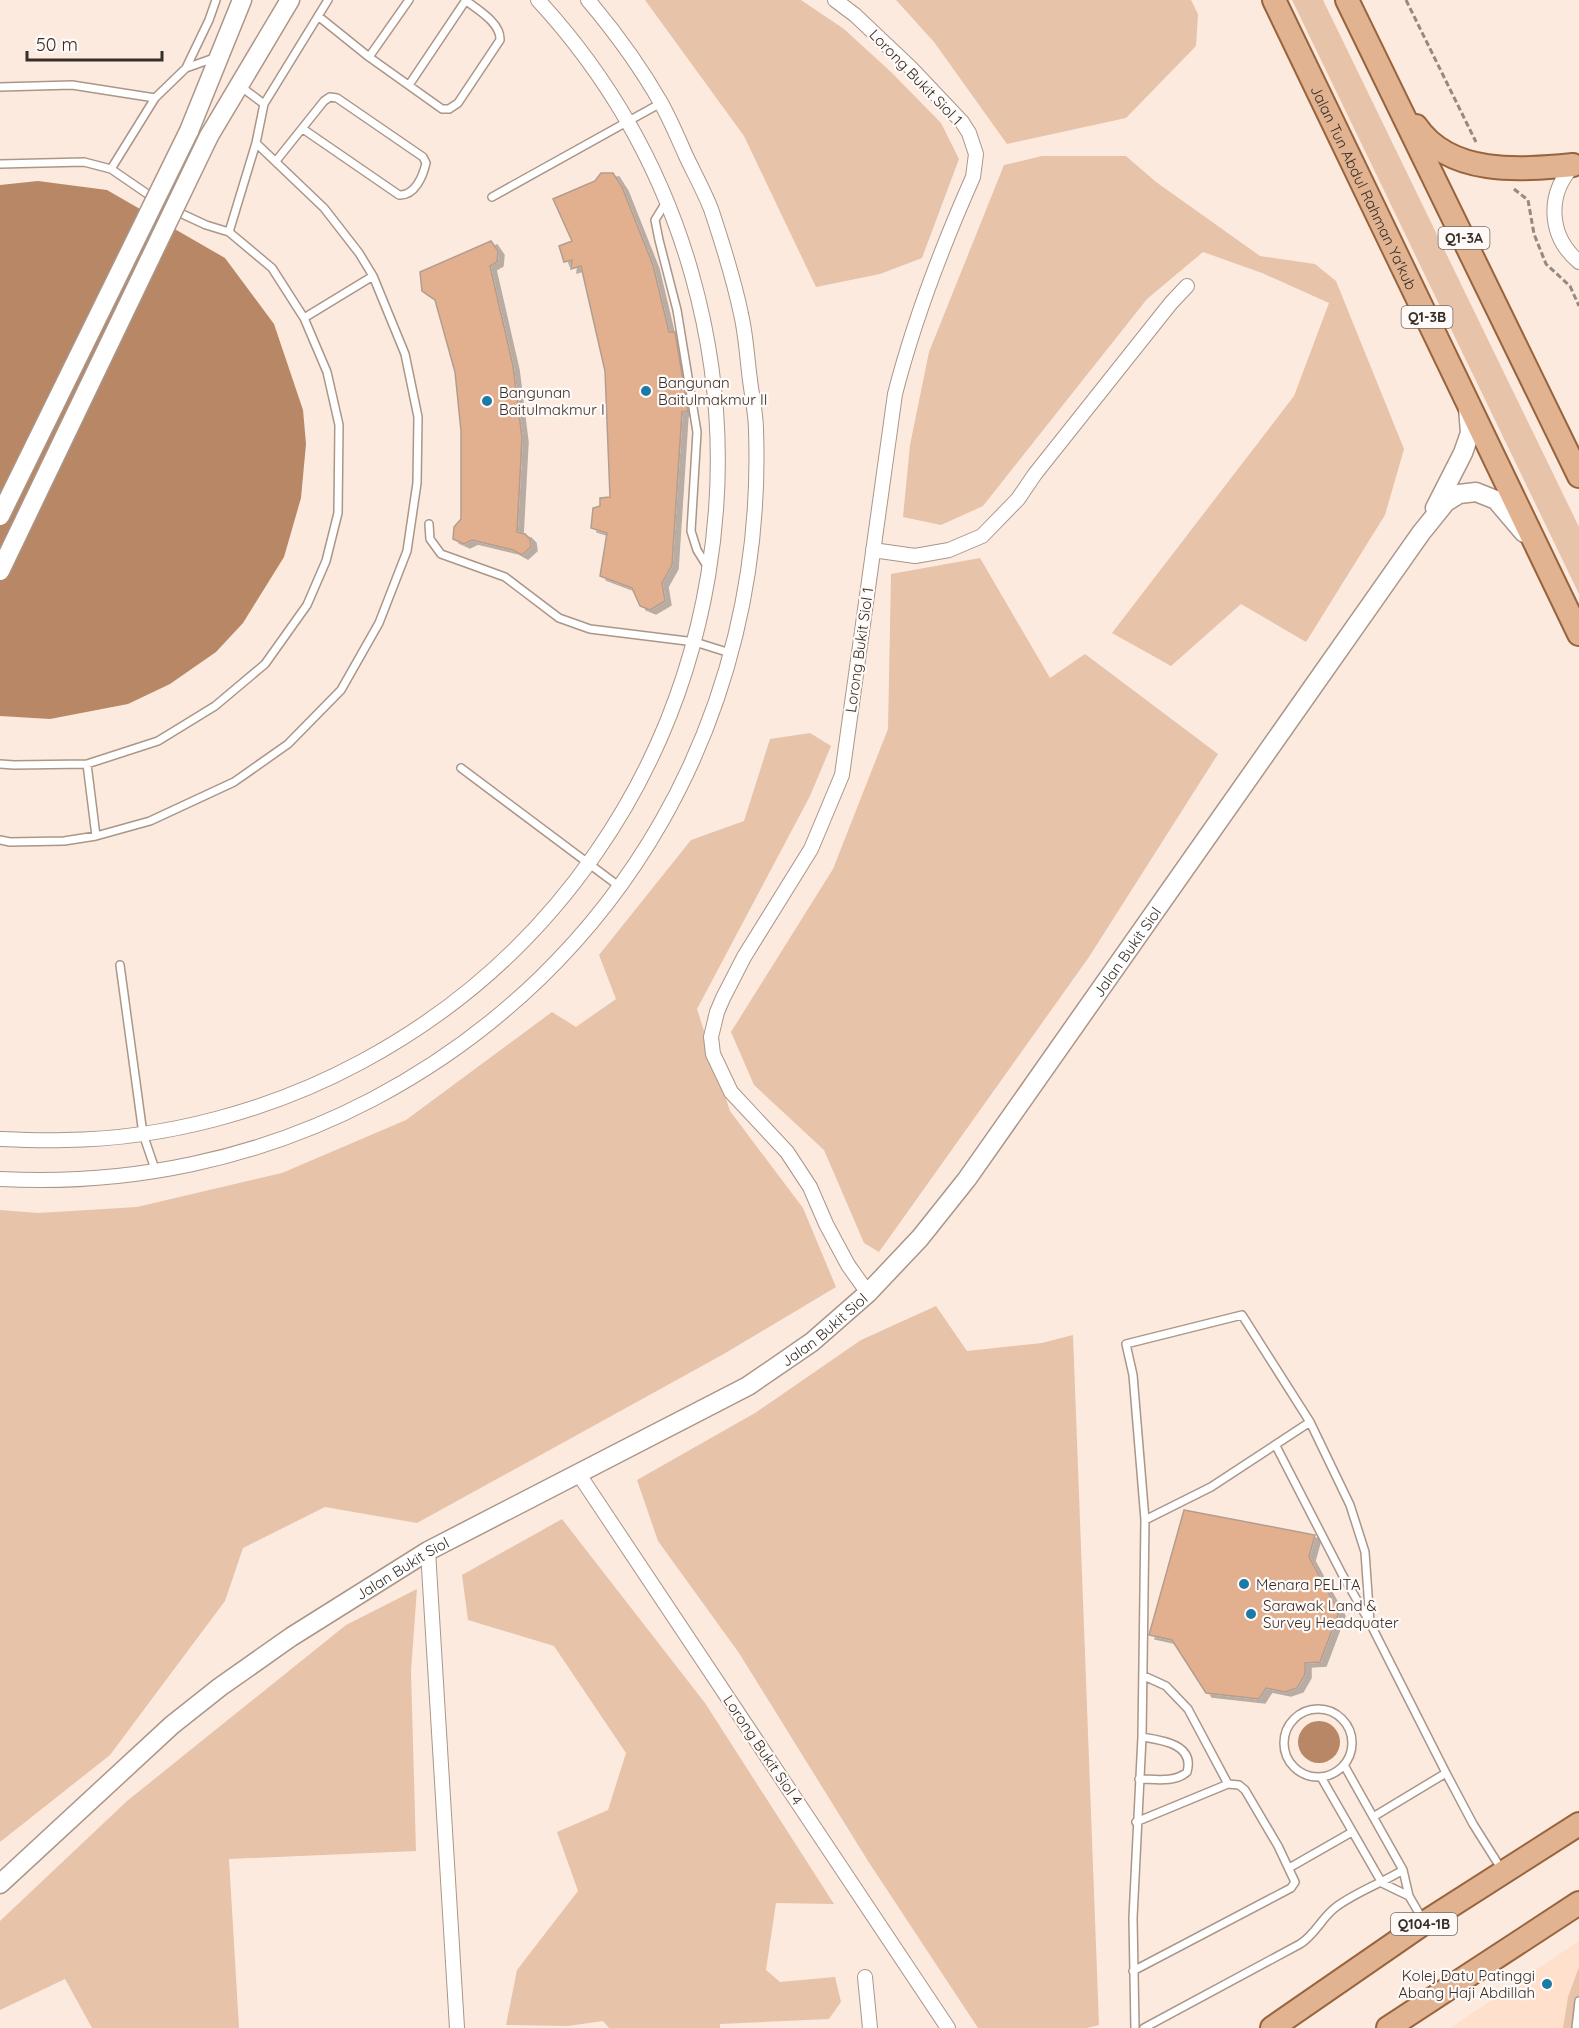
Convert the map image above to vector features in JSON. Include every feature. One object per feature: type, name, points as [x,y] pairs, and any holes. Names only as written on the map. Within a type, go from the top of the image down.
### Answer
[{"type":"main road","name":"Jalan Tun Abdul Rahman Ya'kub","points":[[1274,0],[1579,634]]},
{"type":"main road","name":"Q1-3A","points":[[1347,0],[1579,476]]},
{"type":"main road","points":[[1390,87],[1425,139],[1454,158],[1504,169],[1576,163]]},
{"type":"main road","name":"Q104-1B","points":[[1272,2028],[1424,1923],[1579,1824]]},
{"type":"main road","points":[[1388,2028],[1579,1903]]},
{"type":"street","points":[[0,516],[189,131],[242,0]]},
{"type":"street","points":[[0,571],[209,136],[290,0]]},
{"type":"street","points":[[0,1139],[68,1141],[144,1134],[218,1118],[291,1095],[360,1063],[416,1029],[485,977],[540,924],[588,864],[633,795],[669,720],[695,642],[710,571],[718,496],[717,420],[710,356],[691,271],[666,200],[628,123],[588,61],[538,0]]},
{"type":"street","points":[[0,1179],[80,1180],[156,1172],[246,1151],[323,1123],[416,1076],[492,1022],[560,959],[620,888],[667,814],[700,746],[732,653],[753,542],[756,428],[742,315],[710,206],[661,104],[619,38],[588,0]]},
{"type":"street","name":"Lorong Bukit Siol 1","points":[[835,0],[855,15],[962,122],[969,133],[976,154],[973,177],[919,312],[897,385],[842,775],[811,849],[744,957],[723,998],[711,1037],[713,1054],[731,1092],[787,1152],[810,1187],[825,1224],[848,1265],[868,1293]]},
{"type":"street","points":[[1576,163],[1561,181],[1554,199],[1554,218],[1558,237],[1569,254],[1579,261]]},
{"type":"street","points":[[873,550],[915,556],[949,550],[982,536],[1018,499],[1035,474],[1187,286]]},
{"type":"street","points":[[1421,533],[1463,453],[1470,433],[1470,419],[1465,395]]},
{"type":"street","points":[[1421,533],[1446,502],[1460,494],[1476,492],[1496,500],[1540,556]]},
{"type":"street","name":"Jalan Bukit Siol","points":[[0,1884],[172,1725],[220,1687],[291,1637],[428,1551],[748,1386],[813,1342],[868,1293],[920,1238],[967,1179],[1421,533]]},
{"type":"street","name":"Lorong Bukit Siol 4","points":[[578,1473],[948,2028]]},
{"type":"street","points":[[428,1551],[457,2028]]},
{"type":"street","points":[[865,1977],[870,2028]]},
{"type":"lane","points":[[111,169],[155,98],[186,68],[216,0]]},
{"type":"lane","points":[[229,232],[256,143],[264,104],[328,0]]},
{"type":"lane","points":[[369,57],[409,0]]},
{"type":"lane","points":[[318,16],[369,57],[409,86],[442,109],[449,109],[458,103],[500,40],[501,32],[465,0],[409,86]]},
{"type":"lane","points":[[186,68],[219,56]]},
{"type":"lane","points":[[0,87],[72,85],[155,98]]},
{"type":"lane","points":[[240,86],[264,104]]},
{"type":"lane","points":[[276,161],[324,101],[330,97],[338,98],[423,157],[426,163],[424,171],[411,193],[399,195],[303,129]]},
{"type":"lane","points":[[492,197],[661,104]]},
{"type":"lane","points":[[0,840],[10,842],[64,841],[96,836],[150,821],[234,782],[288,744],[341,690],[379,623],[407,551],[417,483],[418,417],[405,354],[373,276],[359,253],[324,208],[256,143]]},
{"type":"lane","points":[[0,164],[84,162],[111,169],[165,206],[206,225],[229,232],[272,268],[304,318],[327,372],[339,426],[338,513],[326,561],[307,605],[265,664],[215,706],[158,741],[87,764],[0,764]]},
{"type":"lane","points":[[666,200],[656,220],[677,310],[697,432],[691,531],[697,550],[710,571]]},
{"type":"lane","points":[[304,318],[373,276]]},
{"type":"lane","points":[[429,524],[430,539],[441,554],[505,577],[559,618],[590,628],[695,642],[732,653]]},
{"type":"lane","points":[[87,764],[96,836]]},
{"type":"lane","points":[[461,768],[620,888]]},
{"type":"lane","points":[[120,965],[144,1134],[156,1172]]},
{"type":"lane","points":[[1135,2028],[1133,1971],[1136,1822],[1144,1676],[1145,1520],[1133,1375],[1126,1344],[1242,1315],[1310,1422],[1350,1506],[1365,1552],[1370,1623]]},
{"type":"lane","points":[[1145,1520],[1211,1487],[1310,1422]]},
{"type":"lane","points":[[1276,1446],[1473,1824],[1503,1872]]},
{"type":"lane","points":[[1144,1676],[1166,1686],[1188,1709],[1228,1784]]},
{"type":"lane","points":[[1318,1708],[1329,1710],[1339,1716],[1351,1734],[1352,1745],[1344,1765],[1337,1771],[1321,1777],[1310,1776],[1291,1765],[1283,1744],[1289,1723],[1297,1715],[1318,1708]]},
{"type":"lane","points":[[1138,1779],[1178,1777],[1187,1772],[1189,1766],[1188,1758],[1177,1745],[1142,1737]]},
{"type":"lane","points":[[1344,1765],[1403,1870],[1409,1896],[1424,1923]]},
{"type":"lane","points":[[1373,1817],[1446,1773]]},
{"type":"lane","points":[[1321,1777],[1382,1883],[1409,1896]]},
{"type":"lane","points":[[1133,1971],[1291,1888],[1295,1880],[1245,1790],[1239,1785],[1228,1784],[1136,1822]]},
{"type":"lane","points":[[1289,1868],[1352,1832]]},
{"type":"lane","points":[[1144,2028],[1300,1944],[1311,1937],[1323,1919],[1339,1905],[1403,1870]]},
{"type":"lane","points":[[1576,2028],[1579,2001]]},
{"type":"shaded area","points":[[645,0],[801,0],[844,29],[891,72],[941,123],[959,159],[922,258],[880,274],[816,287],[744,136]]},
{"type":"shaded area","points":[[896,0],[1191,0],[1198,14],[1196,46],[1126,118],[1007,144],[934,42]]},
{"type":"shaded area","points":[[1292,0],[1323,0],[1579,527],[1579,594]]},
{"type":"shaded area","points":[[1042,156],[1126,156],[1156,182],[1260,256],[1315,264],[1336,281],[1404,449],[1385,515],[1306,642],[1241,604],[1171,666],[1112,633],[1294,396],[1329,303],[1262,273],[1203,252],[1147,299],[983,506],[941,525],[903,517],[910,445],[929,352],[1004,165]]},
{"type":"shaded area","points":[[38,181],[107,190],[225,258],[274,324],[303,410],[306,444],[301,498],[284,557],[243,623],[216,652],[170,684],[128,704],[50,719],[0,716],[0,185]]},
{"type":"shaded area","points":[[980,558],[1050,678],[1085,654],[1218,754],[1089,957],[879,1252],[864,1243],[824,1150],[754,1085],[731,1032],[833,869],[888,729],[891,574]]},
{"type":"shaded area","points":[[810,733],[831,746],[810,796],[697,1009],[730,1111],[803,1208],[836,1287],[722,1355],[417,1523],[325,1507],[243,1548],[225,1601],[110,1755],[0,1842],[0,1210],[38,1213],[137,1207],[282,1173],[406,1120],[552,1012],[576,1027],[616,999],[599,955],[691,840],[744,821],[770,739]]},
{"type":"shaded area","points":[[936,1306],[967,1351],[1042,1343],[1073,1335],[1099,2025],[1087,2028],[978,2028],[868,1861],[739,1653],[658,1541],[637,1480],[755,1413],[861,1340]]},
{"type":"shaded area","points":[[562,1519],[705,1703],[834,1904],[776,1903],[766,1970],[780,1982],[835,1977],[841,2002],[829,2019],[720,2024],[720,2028],[609,2028],[603,2021],[568,2026],[506,2025],[517,1970],[578,1891],[557,1832],[608,1810],[626,1753],[554,1646],[468,1620],[462,1575]]},
{"type":"shaded area","points":[[417,1589],[411,1671],[416,1851],[229,1859],[239,2028],[92,2028],[65,1979],[0,2010],[0,1921],[127,1801],[346,1625]]},
{"type":"shaded area","points":[[1319,1721],[1334,1727],[1340,1742],[1334,1757],[1319,1763],[1304,1757],[1298,1742],[1304,1727]]},
{"type":"shaded area","name":"Kolej Datu Patinggi Abang Haji Abdillah","points":[[1579,1941],[1579,2028],[1450,2028]]},
{"type":"shaded area","points":[[1579,1967],[1579,2028],[1563,2028],[1568,1997]]},
{"type":"building","name":"Bangunan Baitulmakmur II","points":[[601,173],[613,173],[622,187],[653,265],[669,332],[675,332],[688,411],[682,412],[672,565],[662,583],[665,601],[650,610],[640,606],[632,588],[600,576],[607,533],[591,528],[593,508],[600,506],[600,498],[610,497],[605,371],[581,266],[571,269],[572,260],[564,262],[559,246],[572,241],[553,199],[595,181]]},
{"type":"building","name":"Bangunan Baitulmakmur I","points":[[491,241],[498,251],[497,262],[490,266],[513,366],[522,438],[517,532],[525,534],[530,539],[531,547],[522,555],[513,550],[472,540],[464,544],[453,539],[454,527],[461,519],[461,431],[455,372],[435,300],[422,291],[420,272]]},
{"type":"building","name":"Menara PELITA","points":[[1184,1510],[1315,1535],[1309,1557],[1339,1612],[1320,1662],[1305,1663],[1305,1674],[1297,1688],[1285,1692],[1266,1688],[1259,1699],[1206,1693],[1172,1640],[1149,1635]]},
{"type":"place","name":"Bangunan Baitulmakmur II","points":[[646,391]]},
{"type":"place","name":"Bangunan Baitulmakmur I","points":[[487,401]]},
{"type":"place","name":"Menara PELITA","points":[[1244,1584]]},
{"type":"place","name":"Sarawak Land & Survey Headquater","points":[[1251,1614]]},
{"type":"place","name":"Kolej Datu Patinggi Abang Haji Abdillah","points":[[1547,1984]]}]
